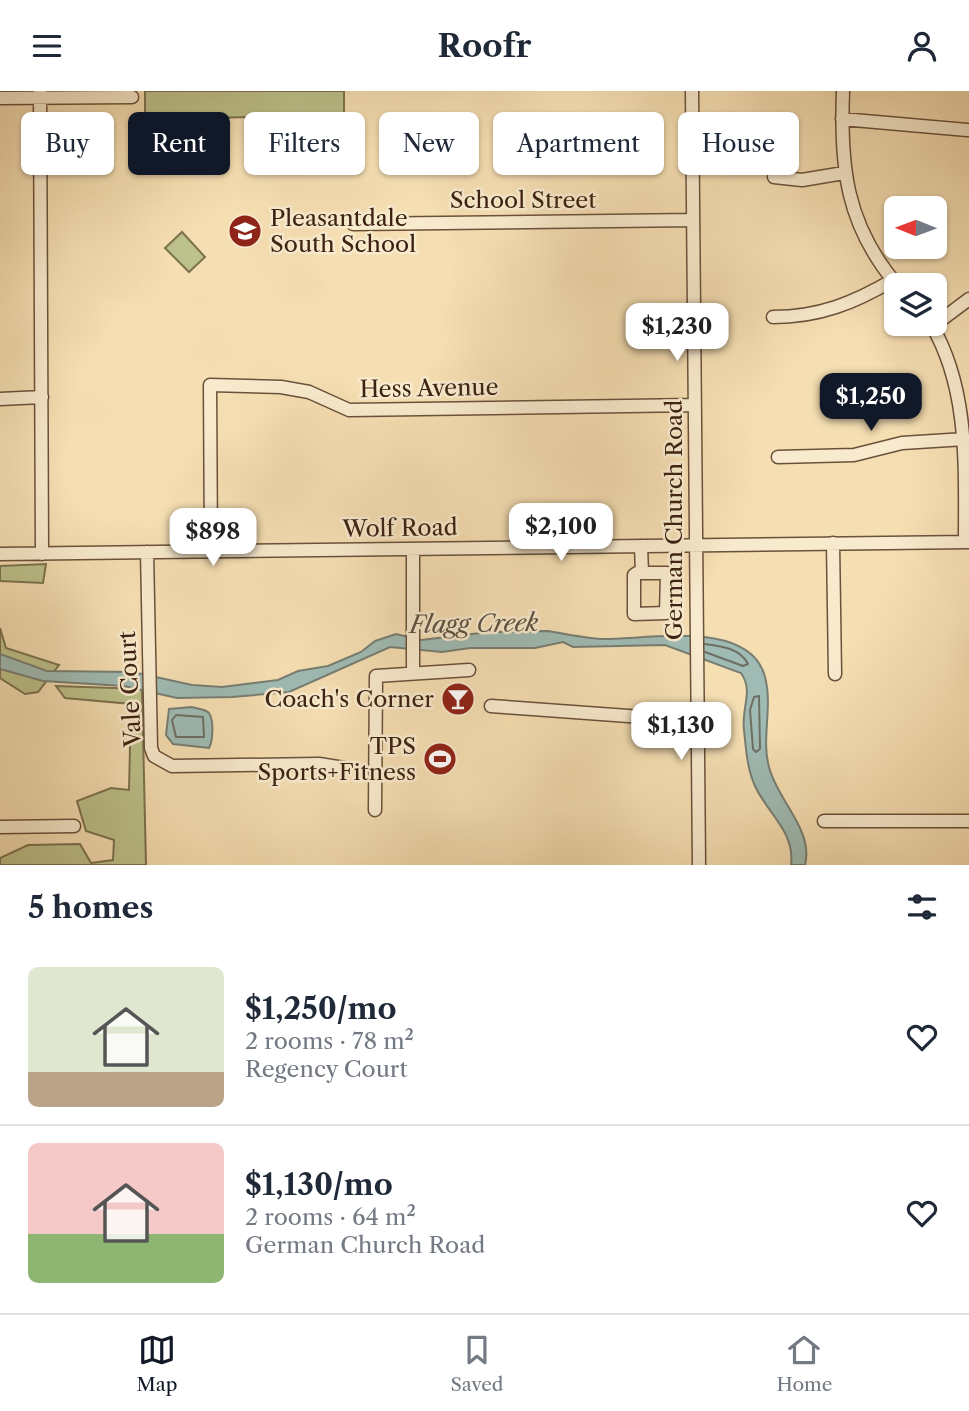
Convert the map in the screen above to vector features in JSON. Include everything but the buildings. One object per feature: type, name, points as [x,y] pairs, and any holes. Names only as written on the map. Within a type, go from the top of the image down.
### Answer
[{"type":"street","name":"German Church Road","points":[[692,91],[699,865]]},
{"type":"street","points":[[842,91],[844,173],[858,222],[889,273]]},
{"type":"street","points":[[40,94],[43,554]]},
{"type":"street","points":[[0,98],[40,94],[132,97]]},
{"type":"street","points":[[842,119],[967,130]]},
{"type":"street","points":[[774,177],[802,180],[844,173]]},
{"type":"street","name":"School Street","points":[[353,224],[693,220]]},
{"type":"street","points":[[773,317],[802,317],[841,307],[884,287]]},
{"type":"street","points":[[947,314],[969,299]]},
{"type":"street","points":[[939,336],[957,366],[965,400],[967,542]]},
{"type":"street","name":"Hess Avenue","points":[[211,551],[210,385],[281,387],[309,392],[349,410],[694,405]]},
{"type":"street","points":[[0,399],[43,397]]},
{"type":"street","points":[[778,457],[854,455],[902,443],[965,439]]},
{"type":"street","name":"Wolf Road","points":[[0,554],[967,542]]},
{"type":"street","points":[[833,543],[835,674]]},
{"type":"street","points":[[640,573],[641,546]]},
{"type":"street","points":[[413,549],[413,667]]},
{"type":"street","name":"Vale Court","points":[[147,552],[151,748],[164,764],[319,764],[344,768]]},
{"type":"street","points":[[640,573],[667,573],[668,611],[634,614],[634,575],[640,573]]},
{"type":"street","points":[[375,810],[376,676],[413,667],[469,670]]},
{"type":"street","points":[[491,706],[697,721]]},
{"type":"street","points":[[824,821],[969,821]]},
{"type":"street","points":[[0,827],[74,826]]},
{"type":"green space","points":[[145,91],[344,91],[344,112],[244,112],[244,117],[230,117],[230,112],[145,112]]},
{"type":"green space","points":[[182,232],[205,257],[189,272],[165,248]]},
{"type":"green space","points":[[46,564],[43,583],[0,581],[0,566]]},
{"type":"green space","points":[[0,628],[6,648],[59,665],[38,692],[25,694],[0,678]]},
{"type":"green space","points":[[56,686],[142,689],[146,865],[0,865],[0,858],[28,845],[80,844],[91,863],[113,860],[114,840],[86,831],[77,801],[111,788],[129,790],[131,704],[65,698]]},
{"type":"water","points":[[548,631],[601,639],[694,636],[718,639],[739,646],[755,658],[765,677],[767,688],[766,745],[769,767],[800,827],[806,852],[805,865],[791,865],[791,853],[785,833],[761,798],[751,774],[744,722],[747,686],[741,673],[665,645],[573,647],[563,642],[535,648],[470,648],[442,652],[390,647],[289,692],[232,697],[177,698],[124,686],[43,681],[0,669],[0,654],[47,671],[133,672],[192,685],[222,687],[278,680],[298,671],[328,666],[361,652],[375,641],[396,634],[421,640],[489,632]]},
{"type":"water","points":[[192,707],[206,711],[211,716],[209,748],[173,744],[166,735],[169,709]]},
{"type":"place","name":"Pleasantdale South School","points":[[245,231]]},
{"type":"place","name":"Coach's Corner","points":[[458,699]]},
{"type":"place","name":"TPS Sports+Fitness","points":[[440,759]]},
{"type":"water label","name":"Flagg Creek","points":[[474,624]]}]
